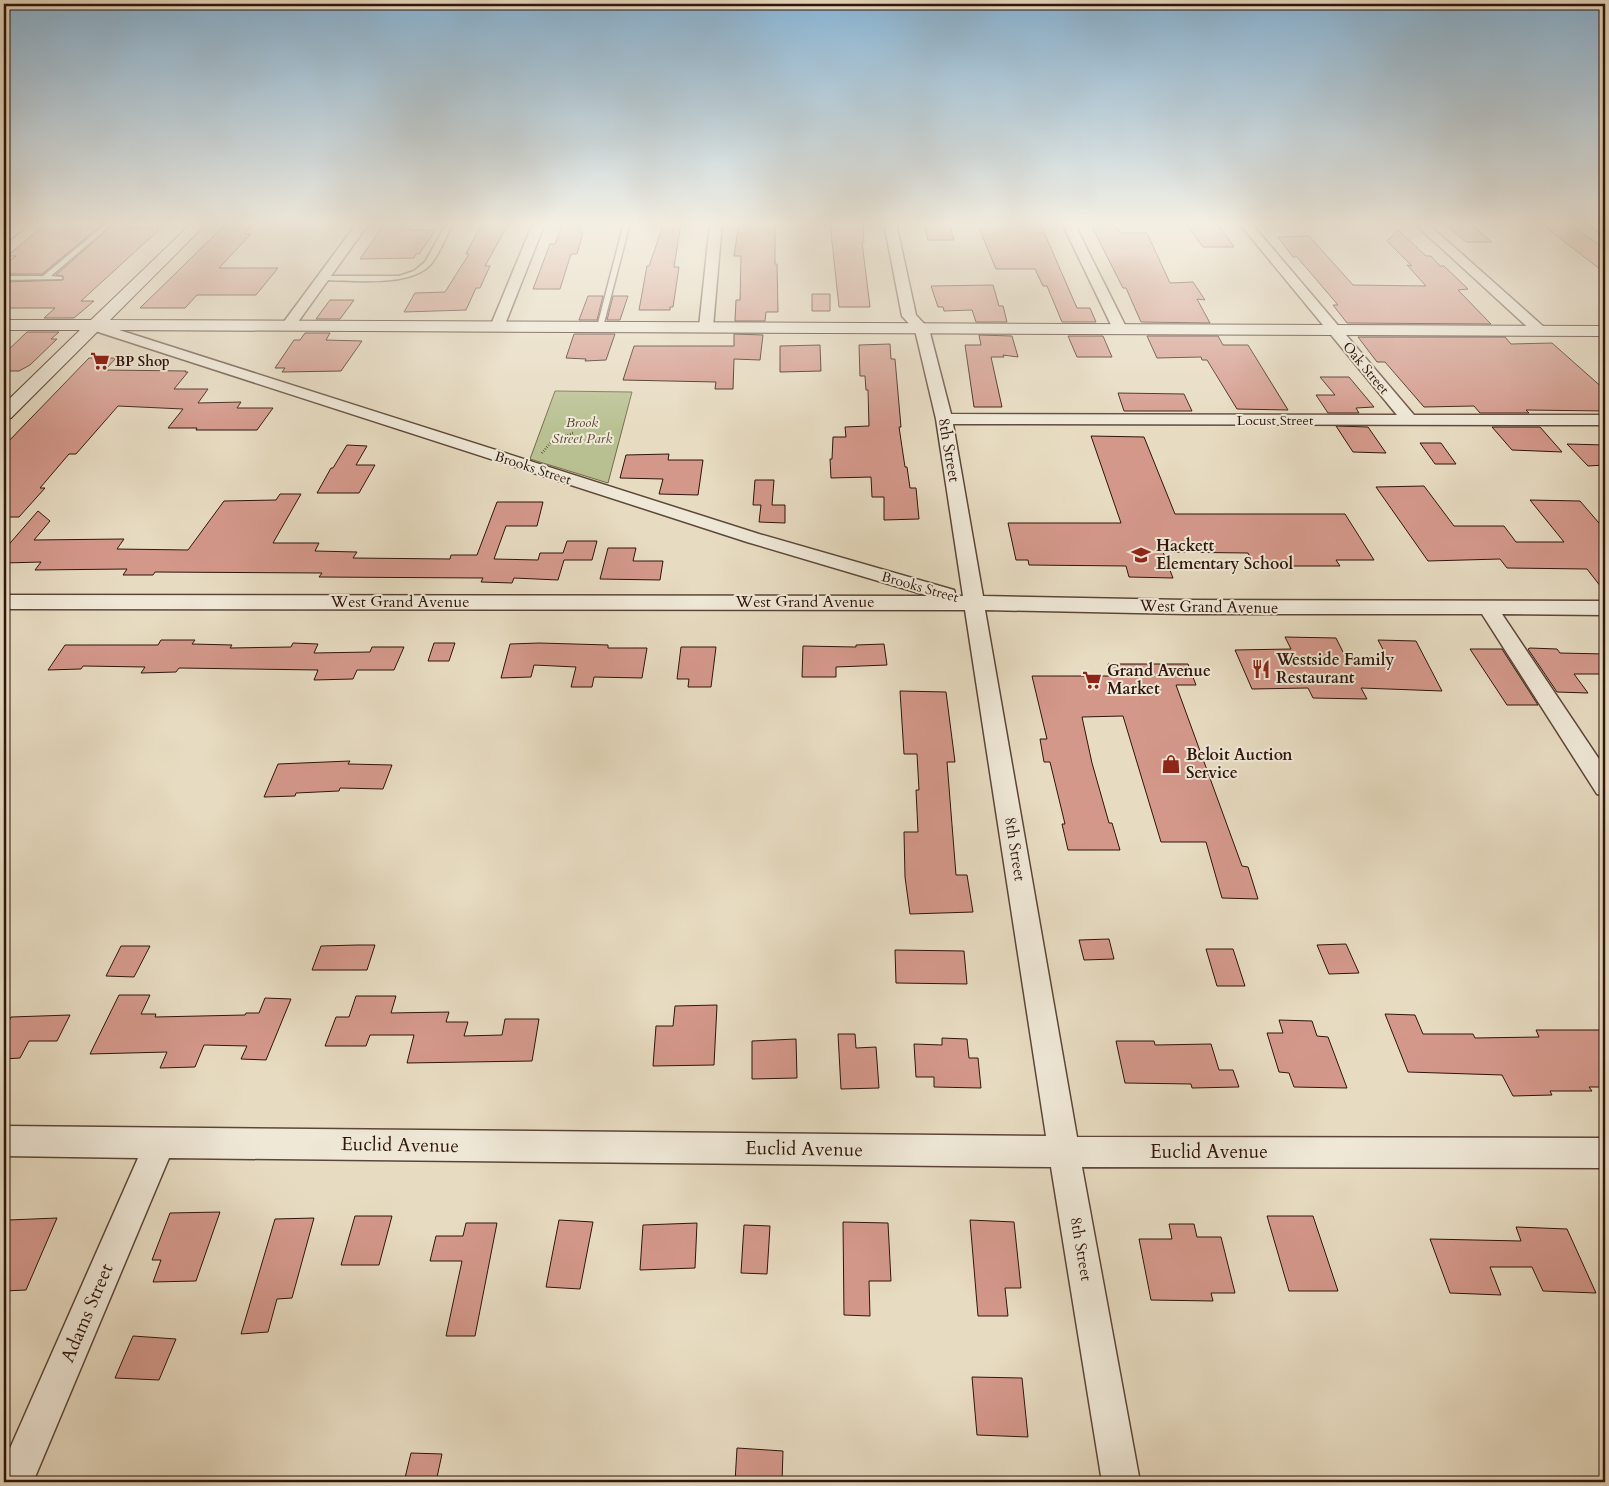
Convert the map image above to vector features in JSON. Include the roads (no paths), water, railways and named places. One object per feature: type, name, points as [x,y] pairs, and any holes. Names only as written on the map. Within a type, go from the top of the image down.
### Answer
[{"type":"street","points":[[4,414],[129,292]]},
{"type":"street","points":[[288,326],[312,292]]},
{"type":"street","points":[[497,327],[511,292]]},
{"type":"street","points":[[706,327],[709,292]]},
{"type":"street","name":"8th Street","points":[[905,292],[910,316],[922,329],[944,419],[1064,1152],[1121,1482]]},
{"type":"street","points":[[1102,292],[1120,329]]},
{"type":"street","name":"Oak Street","points":[[1302,292],[1410,420]]},
{"type":"street","points":[[1498,292],[1540,330]]},
{"type":"street","points":[[4,325],[1605,330]]},
{"type":"street","name":"Brooks Street","points":[[94,326],[753,538],[975,602]]},
{"type":"street","name":"Locust Street","points":[[944,419],[1605,420]]},
{"type":"street","name":"West Grand Avenue","points":[[4,602],[975,602],[1186,607],[1605,608]]},
{"type":"street","points":[[1488,608],[1605,787]]},
{"type":"street","name":"Euclid Avenue","points":[[4,1140],[1064,1152],[1605,1153]]},
{"type":"street","name":"Adams Street","points":[[14,1482],[160,1143]]},
{"type":"lane","points":[[600,327],[609,292]]},
{"type":"place","name":"BP Shop","points":[[100,361]]},
{"type":"place","name":"Hackett Elementary School","points":[[1141,555]]},
{"type":"place","name":"Westside Family Restaurant","points":[[1261,669]]},
{"type":"place","name":"Grand Avenue Market","points":[[1092,680]]},
{"type":"place","name":"Beloit Auction Service","points":[[1171,764]]},
{"type":"park label","name":"Brook Street Park","points":[[582,430]]}]
